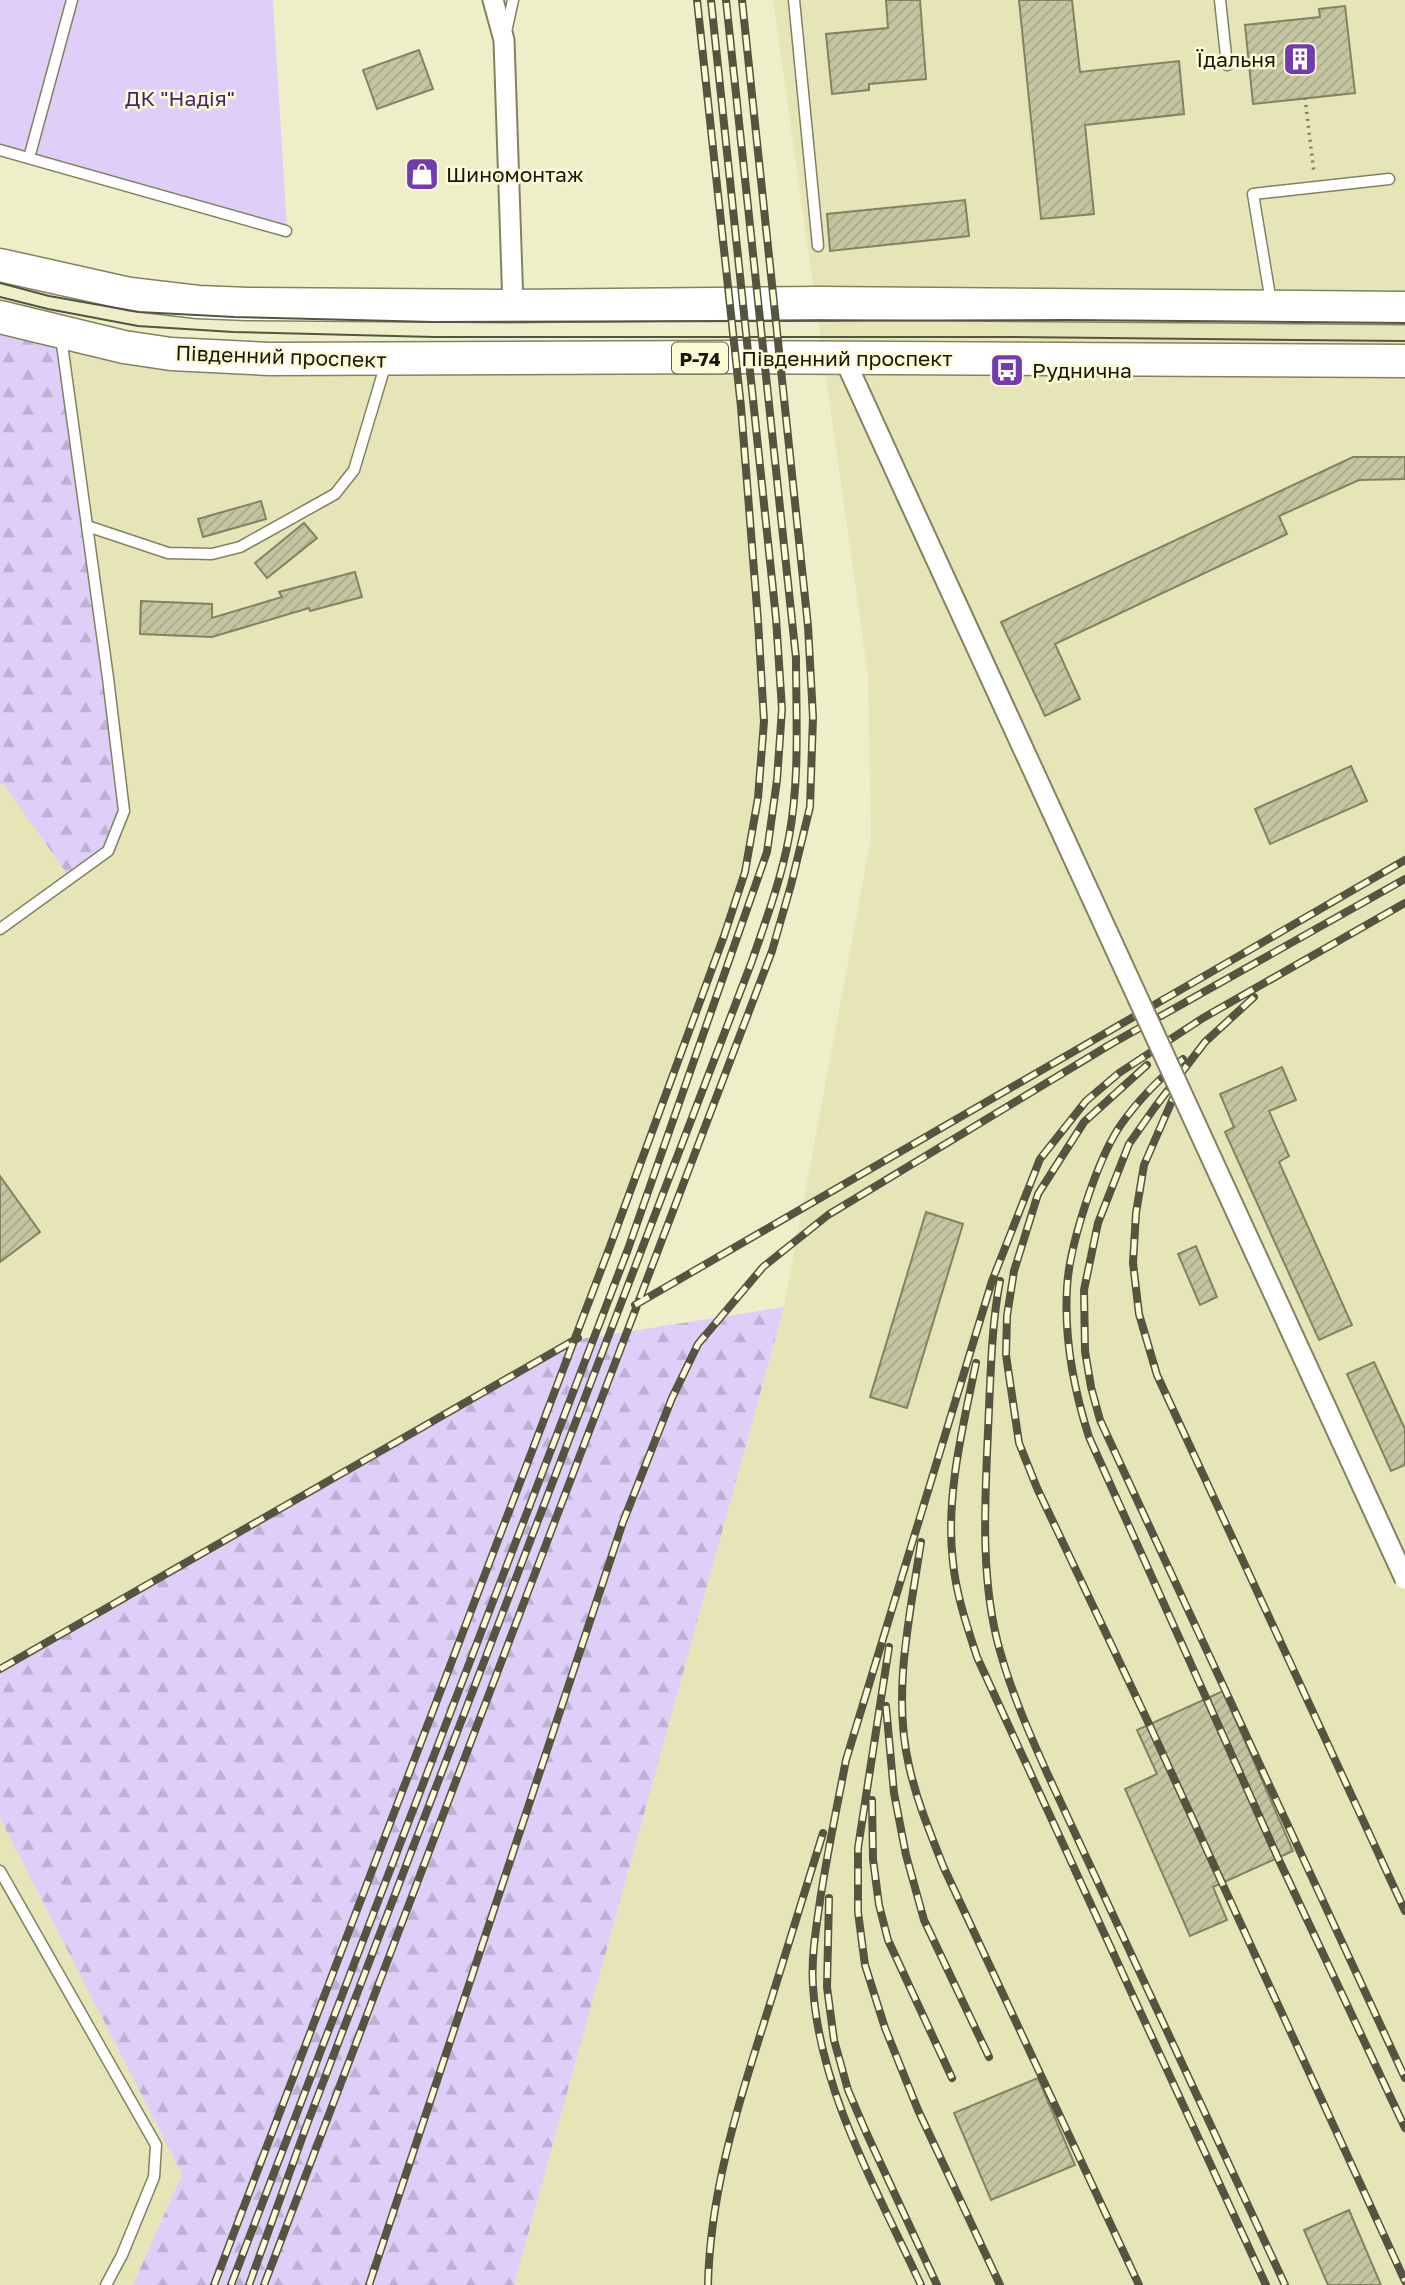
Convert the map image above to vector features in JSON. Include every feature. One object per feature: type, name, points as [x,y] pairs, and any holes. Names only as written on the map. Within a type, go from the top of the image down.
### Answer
[{"type":"main road","points":[[0,265],[130,294],[198,302],[513,306],[833,303],[1405,308]]},
{"type":"main road","name":"Південний проспект","points":[[0,317],[124,347],[171,354],[270,359],[1405,361]]},
{"type":"street","points":[[493,0],[505,40],[513,306]]},
{"type":"street","points":[[844,358],[1405,1579]]},
{"type":"lane","points":[[29,158],[72,0]]},
{"type":"lane","points":[[505,40],[513,0]]},
{"type":"lane","points":[[794,0],[818,246]]},
{"type":"lane","points":[[1220,0],[1227,65]]},
{"type":"lane","points":[[0,150],[286,231]]},
{"type":"lane","points":[[1272,306],[1252,194],[1389,179]]},
{"type":"lane","points":[[0,929],[108,851],[124,811],[60,333]]},
{"type":"lane","points":[[87,526],[168,553],[212,554],[240,547],[314,506],[335,494],[354,470],[387,359]]},
{"type":"lane","points":[[0,1871],[156,2145],[155,2177],[122,2255],[106,2285]]},
{"type":"path","points":[[1305,99],[1315,187]]},
{"type":"shaded area","points":[[773,0],[1405,0],[1405,2285],[514,2285],[784,1307],[871,838],[868,676]]},
{"type":"shaded area","points":[[60,333],[124,347],[735,357],[764,721],[758,798],[745,872],[724,936],[574,1340],[0,1669],[0,785],[3,783]]},
{"type":"shaded area","points":[[0,1818],[182,2174],[133,2285],[0,2285]]},
{"type":"green space","name":"ДК \"Надія\"","points":[[0,0],[273,0],[287,229],[0,150]]},
{"type":"green space","points":[[0,317],[60,333],[124,811],[108,851],[70,878],[3,783],[0,785]]},
{"type":"green space","points":[[784,1307],[514,2285],[133,2285],[182,2174],[0,1818],[0,1669],[574,1340]]},
{"type":"building","points":[[886,0],[920,0],[926,79],[869,84],[869,90],[832,94],[826,34],[888,28]]},
{"type":"building","points":[[1019,0],[1072,0],[1080,72],[1179,61],[1184,114],[1085,125],[1094,214],[1041,219]]},
{"type":"building","name":"Їдальня","points":[[1345,6],[1355,93],[1253,104],[1245,25],[1320,17],[1319,9]]},
{"type":"building","points":[[419,50],[433,89],[377,109],[363,70]]},
{"type":"building","points":[[965,200],[969,236],[830,251],[827,214]]},
{"type":"building","points":[[1353,457],[1405,457],[1405,479],[1359,480],[1279,516],[1287,534],[1055,644],[1080,699],[1045,716],[1001,622]]},
{"type":"building","points":[[261,501],[266,519],[203,537],[198,519]]},
{"type":"building","points":[[304,523],[317,538],[267,578],[255,563]]},
{"type":"building","points":[[355,572],[362,597],[310,611],[309,608],[212,637],[140,634],[141,601],[212,604],[212,618],[282,597],[279,592]]},
{"type":"building","points":[[1351,766],[1367,801],[1270,844],[1255,809]]},
{"type":"building","points":[[1282,1067],[1296,1100],[1269,1111],[1289,1156],[1279,1162],[1352,1325],[1319,1340],[1225,1132],[1234,1127],[1220,1094]]},
{"type":"building","points":[[0,1176],[40,1232],[0,1262]]},
{"type":"building","points":[[926,1212],[963,1224],[907,1408],[870,1397]]},
{"type":"building","points":[[1196,1246],[1217,1297],[1200,1305],[1178,1254]]},
{"type":"building","points":[[1374,1362],[1405,1429],[1405,1465],[1391,1471],[1347,1374]]},
{"type":"building","points":[[1223,1691],[1293,1851],[1213,1887],[1227,1920],[1190,1936],[1125,1789],[1157,1774],[1137,1730]]},
{"type":"building","points":[[1038,2078],[1075,2165],[991,2200],[954,2113]]},
{"type":"building","points":[[1349,2210],[1381,2285],[1328,2285],[1304,2230]]},
{"type":"tram line","points":[[0,283],[49,296],[139,312],[234,317],[433,322],[1067,320],[1405,323]]},
{"type":"tram line","points":[[0,297],[138,326],[233,332],[434,337],[1008,337],[1405,341]]},
{"type":"railway","points":[[214,2285],[609,1249],[745,872],[758,798],[764,721],[741,407],[697,0]]},
{"type":"railway","points":[[231,2285],[628,1249],[767,852],[777,780],[782,709],[776,618],[711,0]]},
{"type":"railway","points":[[249,2285],[306,2127],[752,961],[786,853],[796,770],[796,658],[726,0]]},
{"type":"railway","points":[[264,2285],[772,951],[810,807],[813,717],[808,626],[742,0]]},
{"type":"railway","points":[[635,1305],[1405,860]]},
{"type":"railway","points":[[369,2285],[623,1522],[672,1398],[698,1344],[763,1267],[828,1215],[1111,1044],[1405,879]]},
{"type":"railway","points":[[921,2285],[838,2102],[818,2025],[813,1986],[813,1954],[846,1760],[992,1281],[1040,1159],[1086,1101],[1119,1073],[1203,1018],[1405,903]]},
{"type":"railway","points":[[1254,997],[1205,1042],[1129,1144],[1098,1223],[1084,1290],[1085,1351],[1100,1420],[1405,2078]]},
{"type":"railway","points":[[1183,1059],[1149,1090],[1120,1126],[1102,1160],[1086,1204],[1073,1250],[1067,1288],[1067,1326],[1075,1382],[1089,1437],[1278,1858],[1405,2128]]},
{"type":"railway","points":[[1147,1065],[1084,1122],[1038,1194],[1014,1271],[1007,1316],[1006,1355],[1019,1443],[1037,1488],[1149,1724],[1405,2281]]},
{"type":"railway","points":[[1178,1087],[1144,1165],[1136,1213],[1133,1263],[1139,1314],[1157,1375],[1405,1911]]},
{"type":"railway","points":[[1000,1281],[991,1360],[985,1530],[989,1592],[1000,1651],[1016,1699],[1048,1775],[1285,2285]]},
{"type":"railway","points":[[0,1669],[578,1338]]},
{"type":"railway","points":[[976,1363],[957,1462],[951,1513],[954,1574],[969,1634],[977,1657],[1266,2285]]},
{"type":"railway","points":[[921,1542],[902,1682],[904,1738],[916,1792],[944,1868],[1139,2285]]},
{"type":"railway","points":[[889,1647],[858,1848],[858,1912],[865,1965],[885,2028],[918,2110],[1000,2285]]},
{"type":"railway","points":[[886,1706],[894,1793],[906,1855],[924,1920],[989,2057]]},
{"type":"railway","points":[[872,1800],[873,1859],[879,1905],[888,1940],[952,2078]]},
{"type":"railway","points":[[708,2285],[719,2186],[734,2122],[823,1833]]},
{"type":"railway","points":[[829,1898],[827,1987],[834,2040],[848,2090],[937,2285]]},
{"type":"place","name":"Їдальня","points":[[1300,59]]},
{"type":"place","name":"Шиномонтаж","points":[[422,174]]},
{"type":"place","name":"Руднична","points":[[1007,370]]}]
